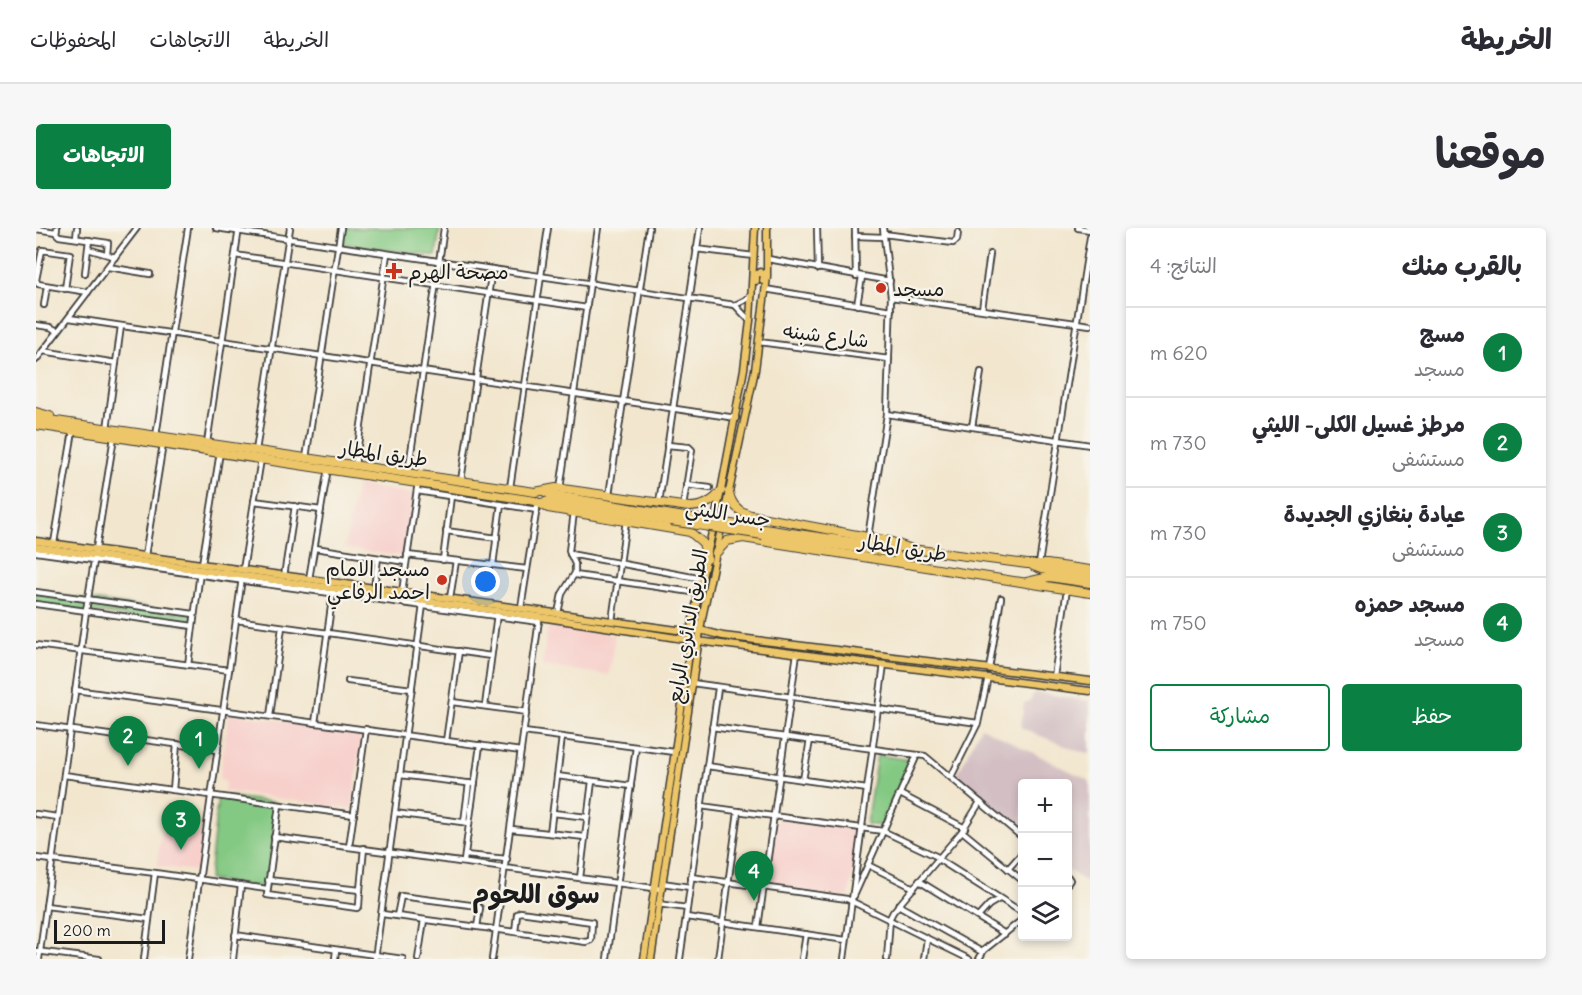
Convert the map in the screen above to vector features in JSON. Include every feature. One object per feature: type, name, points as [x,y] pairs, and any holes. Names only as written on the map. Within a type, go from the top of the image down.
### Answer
[{"type":"highway","points":[[36,412],[59,421]]},
{"type":"highway","name":"طريق المطار","points":[[36,418],[510,488],[543,491],[553,488],[683,507],[705,504],[725,491],[739,510],[757,516],[893,542],[912,549],[1090,570]]},
{"type":"highway","name":"طريق المطار","points":[[36,425],[418,482],[548,508],[690,532],[700,539],[706,550],[707,558]]},
{"type":"highway","points":[[36,431],[69,430]]},
{"type":"highway","name":"جسر الليثي","points":[[543,491],[551,495],[741,526],[894,548],[904,546]]},
{"type":"highway","name":"جسر الليثي","points":[[539,505],[550,501],[895,554],[905,564]]},
{"type":"highway","points":[[679,530],[685,521],[686,514],[683,507]]},
{"type":"highway","points":[[751,540],[748,526],[757,516]]},
{"type":"highway","name":"طريق المطار","points":[[716,553],[723,544],[732,539],[751,540],[1090,593]]},
{"type":"highway","points":[[1035,564],[1041,569],[1090,577]]},
{"type":"highway","points":[[1026,583],[1049,577],[1090,583]]},
{"type":"main road","points":[[757,228],[757,256],[761,260],[764,258],[767,230]]},
{"type":"main road","name":"الطريق الدائري الرابع","points":[[644,959],[659,887],[700,630],[716,553],[750,321],[757,228]]},
{"type":"main road","name":"الطريق الدائري الرابع","points":[[651,959],[674,752],[691,630],[755,369],[768,259],[767,230]]},
{"type":"main road","points":[[751,311],[755,305],[756,275],[762,272],[764,277],[760,308],[762,317]]},
{"type":"main road","points":[[36,541],[54,543],[94,554],[145,556],[201,569]]},
{"type":"main road","points":[[36,547],[201,569],[333,591],[497,614],[540,616],[677,634],[700,630],[723,636],[1090,681]]},
{"type":"main road","points":[[242,575],[284,576],[450,598],[520,608],[540,616],[558,613],[612,621],[677,634],[690,640],[1090,691]]},
{"type":"main road","points":[[677,634],[693,619]]},
{"type":"main road","points":[[677,634],[689,650]]},
{"type":"main road","points":[[854,660],[855,652]]},
{"type":"main road","points":[[1050,685],[1054,677]]},
{"type":"street","points":[[76,238],[77,228]]},
{"type":"street","points":[[36,360],[137,228]]},
{"type":"street","points":[[156,436],[188,228]]},
{"type":"street","points":[[216,228],[735,305],[747,299],[752,293]]},
{"type":"street","points":[[256,451],[290,228]]},
{"type":"street","points":[[306,458],[340,228]]},
{"type":"street","points":[[408,473],[444,228]]},
{"type":"street","points":[[510,488],[548,228]]},
{"type":"street","points":[[560,489],[598,228]]},
{"type":"street","points":[[609,496],[649,228]]},
{"type":"street","points":[[817,228],[818,269]]},
{"type":"street","points":[[855,228],[859,276],[857,305]]},
{"type":"street","points":[[1078,228],[1090,230]]},
{"type":"street","points":[[36,229],[56,230],[59,236],[108,243],[110,246],[107,254]]},
{"type":"street","points":[[659,503],[698,229]]},
{"type":"street","points":[[207,443],[239,230]]},
{"type":"street","points":[[855,237],[883,233],[953,243],[957,240],[958,232]]},
{"type":"street","points":[[868,537],[887,414],[891,297],[883,233]]},
{"type":"street","points":[[1035,564],[1059,440],[1090,237]]},
{"type":"street","points":[[85,273],[89,240]]},
{"type":"street","points":[[65,289],[70,254],[43,249],[36,280],[38,284],[65,289],[88,292]]},
{"type":"street","points":[[88,249],[115,257]]},
{"type":"street","points":[[696,249],[754,256]]},
{"type":"street","points":[[355,465],[387,254]]},
{"type":"street","points":[[982,309],[990,254]]},
{"type":"street","points":[[235,255],[586,308]]},
{"type":"street","points":[[768,259],[890,281]]},
{"type":"street","points":[[108,267],[150,274]]},
{"type":"street","points":[[461,481],[492,269]]},
{"type":"street","points":[[44,305],[47,286]]},
{"type":"street","points":[[765,289],[891,310]]},
{"type":"street","points":[[891,297],[1090,325]]},
{"type":"street","points":[[735,305],[750,321]]},
{"type":"street","points":[[69,318],[736,418]]},
{"type":"street","points":[[36,325],[50,327],[58,332]]},
{"type":"street","points":[[107,429],[121,326]]},
{"type":"street","name":"شارع شبنه","points":[[759,342],[889,359]]},
{"type":"street","points":[[43,351],[116,363]]},
{"type":"street","points":[[972,427],[981,372]]},
{"type":"street","points":[[887,414],[1090,445]]},
{"type":"street","points":[[54,543],[69,430]]},
{"type":"street","points":[[39,959],[38,952],[94,554],[114,437]]},
{"type":"street","points":[[145,556],[163,444]]},
{"type":"street","points":[[667,445],[689,447],[692,450],[683,507]]},
{"type":"street","points":[[188,664],[220,452]]},
{"type":"street","points":[[188,959],[228,670],[261,459]]},
{"type":"street","points":[[309,579],[328,468]]},
{"type":"street","points":[[402,592],[418,482]]},
{"type":"street","points":[[687,485],[710,488]]},
{"type":"street","points":[[417,491],[501,504],[539,505],[520,608]]},
{"type":"street","points":[[442,560],[451,496]]},
{"type":"street","points":[[254,501],[321,510]]},
{"type":"street","points":[[493,565],[501,504]]},
{"type":"street","points":[[284,576],[295,506]]},
{"type":"street","points":[[558,613],[562,594],[575,575],[575,567],[570,554],[574,512]]},
{"type":"street","points":[[612,621],[626,521]]},
{"type":"street","points":[[446,531],[497,538]]},
{"type":"street","points":[[315,548],[406,562]]},
{"type":"street","points":[[36,552],[94,554]]},
{"type":"street","points":[[570,554],[703,579]]},
{"type":"street","points":[[407,555],[527,568]]},
{"type":"street","points":[[374,588],[378,558]]},
{"type":"street","points":[[450,598],[456,561]]},
{"type":"street","points":[[201,569],[242,575]]},
{"type":"street","points":[[575,575],[699,593]]},
{"type":"street","points":[[1054,677],[1067,589]]},
{"type":"street","points":[[315,723],[333,591]]},
{"type":"street","points":[[36,592],[194,614]]},
{"type":"street","points":[[989,669],[1001,598]]},
{"type":"street","points":[[376,957],[423,603]]},
{"type":"street","points":[[36,604],[193,626]]},
{"type":"street","points":[[485,706],[497,614]]},
{"type":"street","points":[[492,959],[540,616]]},
{"type":"street","points":[[236,620],[491,656]]},
{"type":"street","points":[[270,716],[282,627]]},
{"type":"street","points":[[36,653],[36,645],[228,670]]},
{"type":"street","points":[[446,741],[459,651]]},
{"type":"street","points":[[758,927],[798,653]]},
{"type":"street","points":[[844,959],[884,664]]},
{"type":"street","points":[[951,777],[978,723],[988,677]]},
{"type":"street","points":[[348,681],[412,689]]},
{"type":"street","points":[[692,683],[978,723]]},
{"type":"street","points":[[680,959],[718,688]]},
{"type":"street","points":[[75,690],[521,751]]},
{"type":"street","points":[[452,702],[527,712]]},
{"type":"street","points":[[36,724],[218,750]]},
{"type":"street","points":[[712,727],[928,758],[1018,834]]},
{"type":"street","points":[[349,847],[366,729]]},
{"type":"street","points":[[524,732],[674,752]]},
{"type":"street","points":[[550,833],[562,737]]},
{"type":"street","points":[[803,780],[810,740]]},
{"type":"street","points":[[173,790],[177,744]]},
{"type":"street","points":[[464,861],[472,784],[480,745]]},
{"type":"street","points":[[607,959],[636,747]]},
{"type":"street","points":[[851,901],[917,755]]},
{"type":"street","points":[[707,766],[867,789]]},
{"type":"street","points":[[64,775],[354,815]]},
{"type":"street","points":[[400,775],[472,784]]},
{"type":"street","points":[[557,776],[630,786]]},
{"type":"street","points":[[580,878],[592,780]]},
{"type":"street","points":[[900,794],[964,830],[1018,877]]},
{"type":"street","points":[[887,959],[890,921],[893,912],[964,830],[980,802]]},
{"type":"street","points":[[279,805],[268,880],[268,896],[357,908],[364,849]]},
{"type":"street","points":[[701,806],[883,831],[939,859],[1018,910]]},
{"type":"street","points":[[718,959],[738,811]]},
{"type":"street","points":[[395,813],[467,823]]},
{"type":"street","points":[[553,813],[587,817]]},
{"type":"street","points":[[36,814],[58,817]]},
{"type":"street","points":[[511,829],[585,837]]},
{"type":"street","points":[[274,837],[617,883],[690,887]]},
{"type":"street","points":[[465,855],[507,859]]},
{"type":"street","points":[[36,858],[267,889]]},
{"type":"street","points":[[1008,869],[1018,858]]},
{"type":"street","points":[[868,865],[914,888]]},
{"type":"street","points":[[144,959],[155,873]]},
{"type":"street","points":[[691,877],[851,901],[969,959]]},
{"type":"street","points":[[268,880],[360,890]]},
{"type":"street","points":[[920,881],[1005,934]]},
{"type":"street","points":[[232,959],[242,885]]},
{"type":"street","points":[[989,905],[992,894]]},
{"type":"street","points":[[397,916],[401,896],[478,906],[480,908],[477,927]]},
{"type":"street","points":[[978,917],[999,898]]},
{"type":"street","points":[[658,904],[687,908]]},
{"type":"street","points":[[898,905],[982,952]]},
{"type":"street","points":[[46,906],[149,919]]},
{"type":"street","points":[[382,914],[588,942],[592,939],[593,925],[591,922],[520,912],[517,914],[515,932]]},
{"type":"street","points":[[686,917],[846,940]]},
{"type":"street","points":[[418,959],[423,920]]},
{"type":"street","points":[[979,959],[982,952],[1018,924]]},
{"type":"street","points":[[802,959],[806,934]]},
{"type":"street","points":[[235,936],[404,959]]},
{"type":"street","points":[[924,959],[927,939]]},
{"type":"street","points":[[335,959],[336,950]]},
{"type":"street","points":[[38,952],[99,959]]},
{"type":"shaded area","points":[[357,485],[415,494],[405,557],[344,548]]},
{"type":"shaded area","points":[[548,625],[615,635],[609,675],[542,666]]},
{"type":"shaded area","points":[[1034,692],[1090,701],[1090,753],[1078,751],[1021,728],[1024,703],[1030,701]]},
{"type":"shaded area","points":[[229,713],[362,732],[352,809],[224,791],[225,781],[219,780]]},
{"type":"shaded area","points":[[981,727],[1090,781],[1090,885],[1072,873],[1072,779],[1018,779],[1018,829],[956,777]]},
{"type":"shaded area","points":[[778,818],[858,830],[849,898],[768,886]]},
{"type":"shaded area","points":[[162,828],[202,833],[198,871],[157,866]]},
{"type":"green space","points":[[344,228],[440,228],[436,256],[342,244]]},
{"type":"green space","points":[[36,592],[196,615],[194,626],[36,604]]},
{"type":"green space","points":[[877,755],[911,760],[882,826],[866,824]]},
{"type":"green space","points":[[218,795],[277,803],[267,888],[209,880]]},
{"type":"place","name":"مصحة الهرم","points":[[394,271]]},
{"type":"place","name":"مسجد","points":[[881,288]]},
{"type":"place","name":"مسجد الامام احمد الرفاعي","points":[[442,580]]},
{"type":"place","name":"مرطز غسيل الكلى- الليثي","points":[[128,766]]},
{"type":"place","name":"مسج","points":[[199,769]]},
{"type":"place","name":"عيادة بنغازي الجديدة","points":[[181,850]]},
{"type":"place","name":"مسجد حمزه","points":[[754,901]]},
{"type":"district","name":"سوق اللحوم","points":[[536,893]]}]
